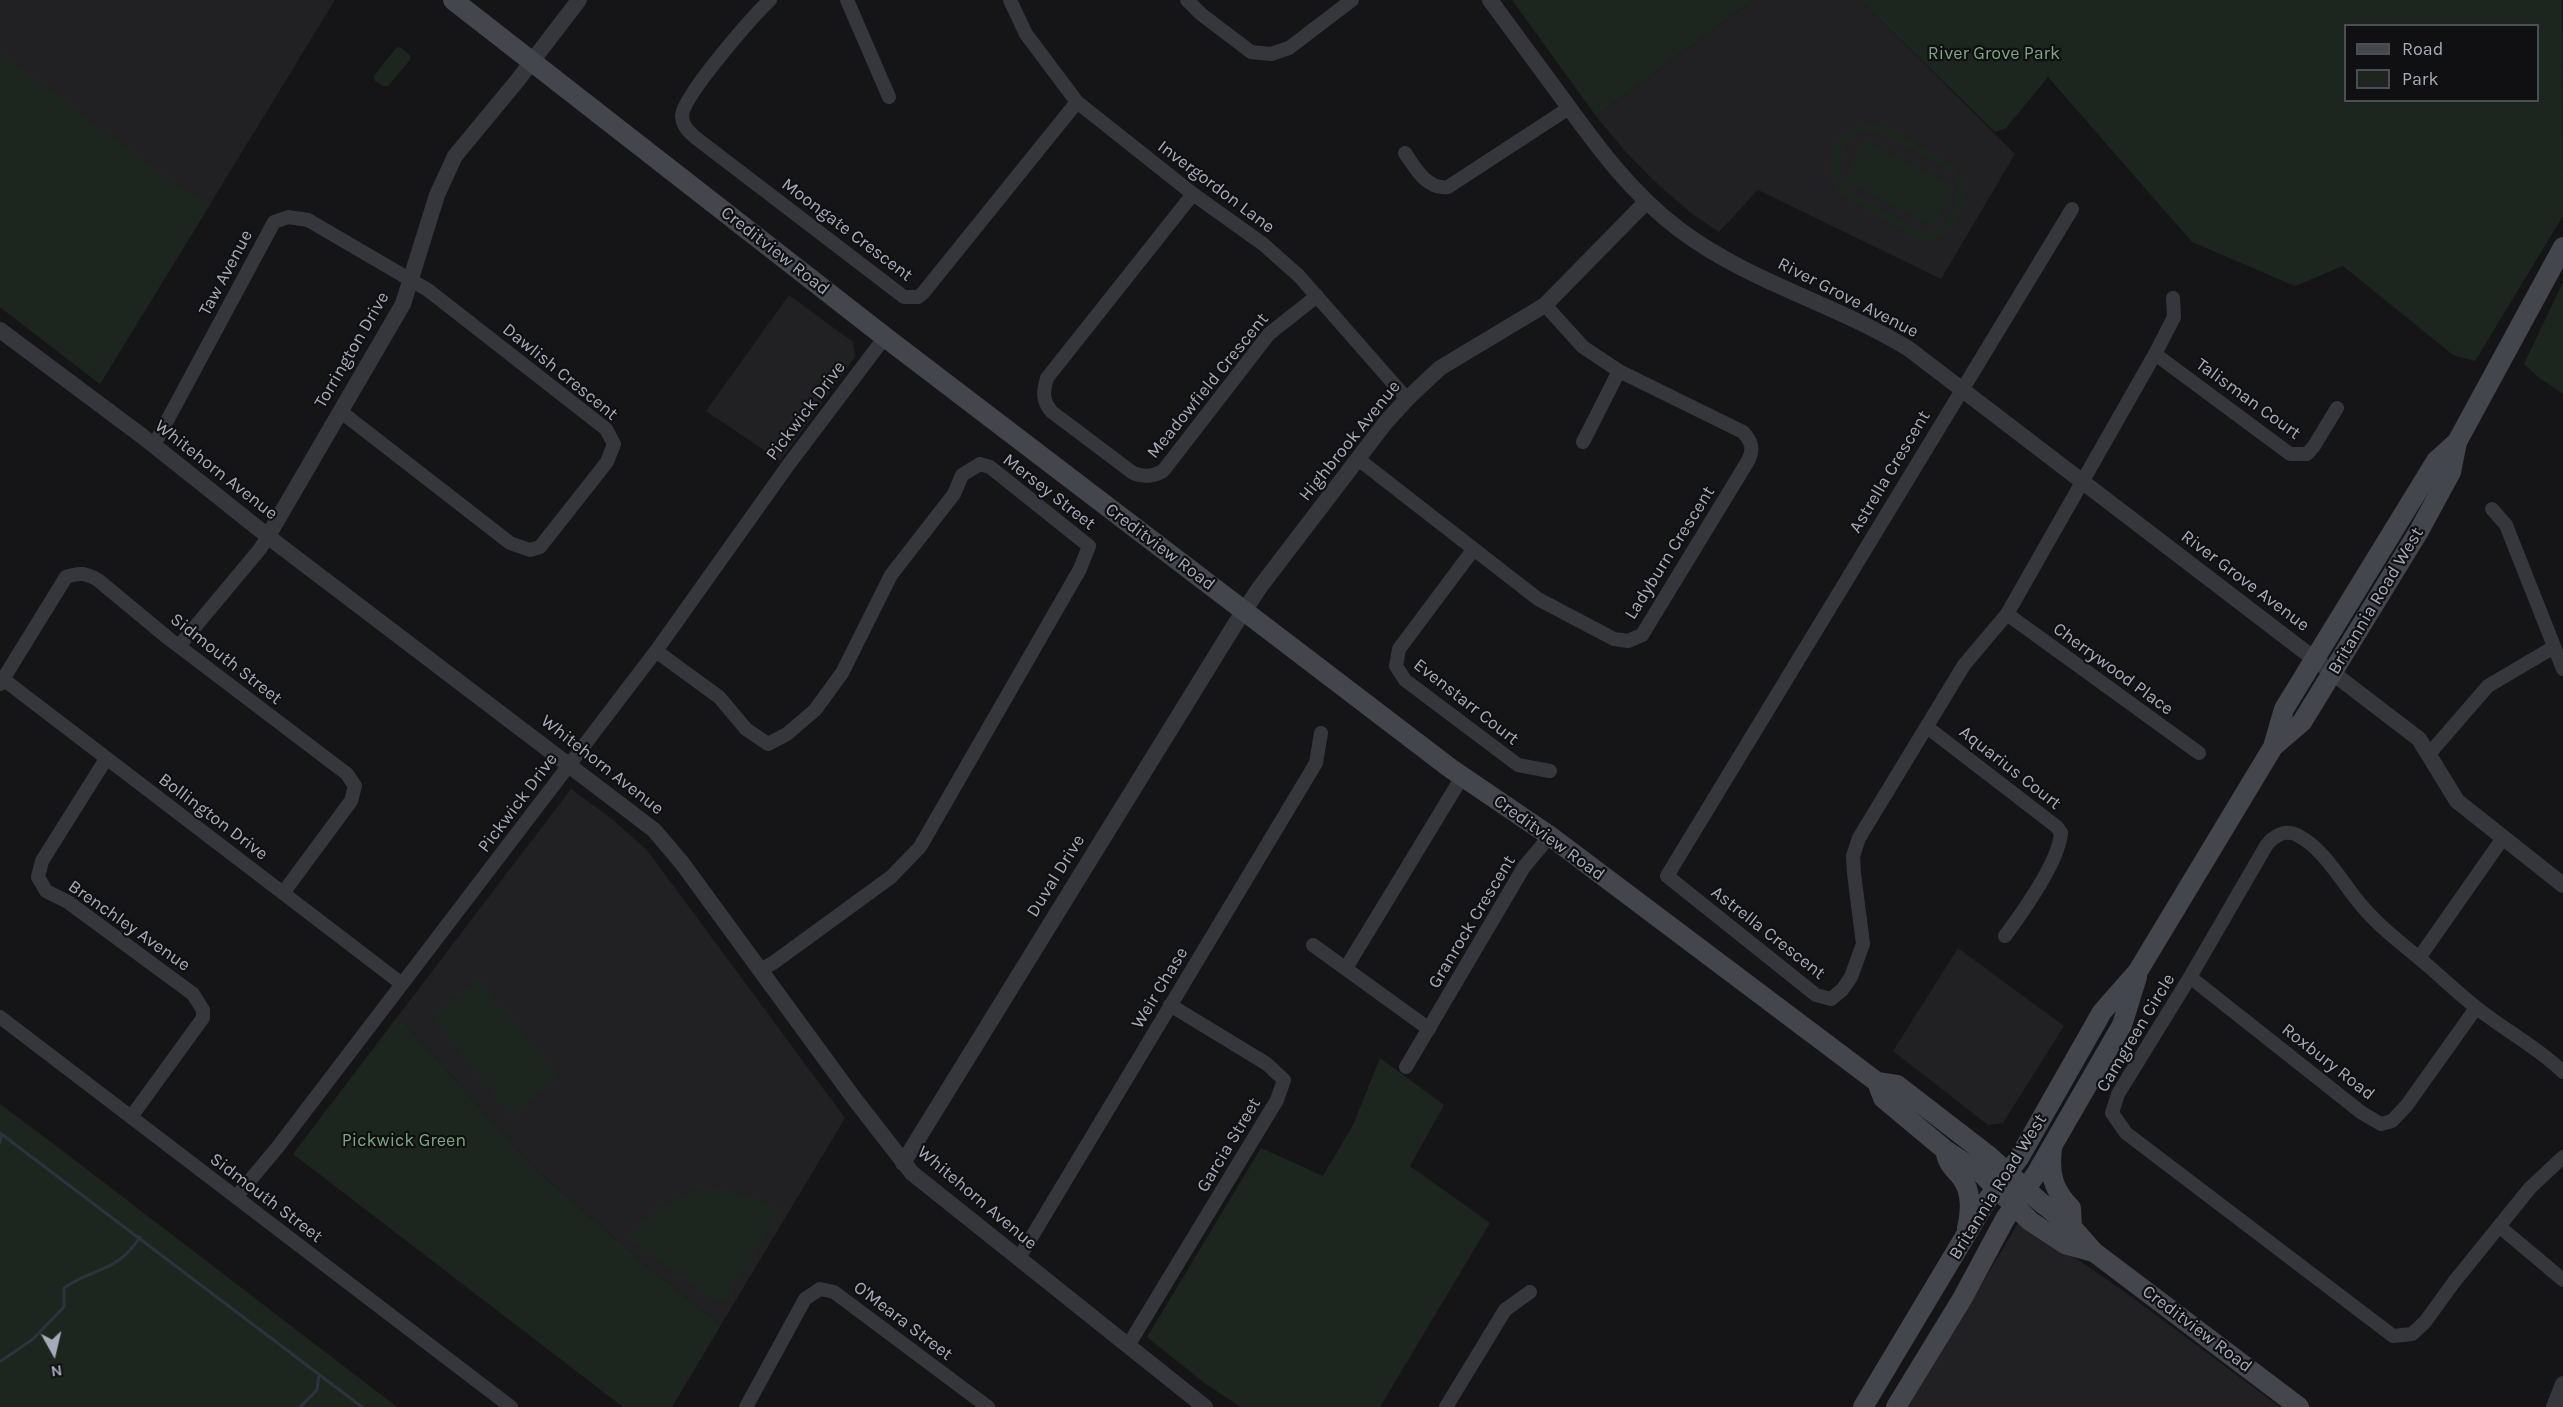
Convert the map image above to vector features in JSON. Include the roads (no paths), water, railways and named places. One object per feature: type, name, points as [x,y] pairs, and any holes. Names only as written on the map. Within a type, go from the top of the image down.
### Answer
[{"type":"main road","name":"Creditview Road","points":[[453,0],[885,337],[1462,777],[1550,836],[1877,1082],[1897,1085],[1989,1156],[2015,1206],[2030,1221],[2065,1244],[2094,1252]]},
{"type":"main road","name":"Britannia Road West","points":[[2273,747],[2302,722],[2419,531],[2451,472],[2457,442],[2563,247]]},
{"type":"main road","name":"Britannia Road West","points":[[1863,1407],[1966,1236],[2019,1158],[2102,1012],[2138,971],[2273,747],[2284,709],[2436,461],[2457,442]]},
{"type":"main road","name":"Britannia Road West","points":[[1896,1407],[2053,1146],[2122,1025],[2138,971]]},
{"type":"main road","name":"Creditview Road","points":[[1877,1082],[1883,1098],[1944,1149],[1982,1174],[2026,1189],[2072,1227],[2094,1252],[2299,1407]]},
{"type":"main road","points":[[2053,1146],[2050,1164],[2052,1180],[2059,1197],[2071,1208],[2072,1227]]},
{"type":"main road","points":[[1944,1149],[1948,1165],[1961,1178],[1968,1194],[1970,1216],[1966,1236]]},
{"type":"street","name":"Torrington Drive","points":[[179,646],[260,549],[403,304],[437,195],[455,156],[579,0]]},
{"type":"street","name":"Moongate Crescent","points":[[770,0],[742,29],[686,103],[682,121],[686,129],[696,138],[904,297],[918,297],[924,293],[1077,102]]},
{"type":"street","points":[[847,0],[889,97]]},
{"type":"street","name":"Invergordon Lane","points":[[1010,0],[1026,34],[1077,102],[1193,194],[1263,244],[1317,296],[1407,399]]},
{"type":"street","points":[[1187,0],[1201,14],[1251,51],[1271,54],[1289,48],[1352,0]]},
{"type":"street","name":"River Grove Avenue","points":[[1490,0],[1595,143],[1645,203],[1681,231],[1728,260],[1896,340],[1962,388],[2419,739],[2457,801],[2563,885]]},
{"type":"street","points":[[1405,153],[1418,172],[1433,186],[1448,187],[1569,108]]},
{"type":"street","name":"Meadowfield Crescent","points":[[1193,194],[1047,378],[1044,398],[1052,412],[1133,473],[1140,476],[1156,475],[1163,471],[1269,334],[1317,296]]},
{"type":"street","name":"Highbrook Avenue","points":[[1244,610],[1358,459],[1407,399],[1440,368],[1545,305],[1645,203]]},
{"type":"street","points":[[1962,388],[2072,208]]},
{"type":"street","name":"Taw Avenue","points":[[154,445],[274,222],[288,217],[308,220],[411,279]]},
{"type":"street","name":"Dawlish Crescent","points":[[340,411],[510,543],[530,550],[540,548],[607,462],[614,444],[606,429],[411,279]]},
{"type":"street","name":"Astrella Crescent","points":[[1962,388],[1667,876],[1816,995],[1831,999],[1851,977],[1863,944],[1853,856],[1859,838],[1964,665],[2007,614],[2155,354],[2174,317],[2173,298]]},
{"type":"street","name":"Ladyburn Crescent","points":[[1358,459],[1538,599],[1614,639],[1621,641],[1635,639],[1648,627],[1752,452],[1751,441],[1743,432],[1619,371],[1582,347],[1545,305]]},
{"type":"street","name":"Whitehorn Avenue","points":[[0,330],[154,445],[268,536],[654,830],[682,863],[912,1173],[1129,1344],[1198,1405]]},
{"type":"street","name":"Pickwick Drive","points":[[236,1197],[277,1148],[570,765],[656,651],[789,464],[885,337]]},
{"type":"street","name":"Talisman Court","points":[[2155,354],[2290,454],[2307,454],[2337,408]]},
{"type":"street","points":[[1583,442],[1619,371]]},
{"type":"street","name":"Mersey Street","points":[[656,651],[719,697],[746,729],[768,744],[787,734],[815,710],[842,673],[891,576],[954,494],[962,475],[971,469],[980,464],[990,467],[1089,546],[1074,579],[920,847],[891,877],[773,963],[760,970]]},
{"type":"street","points":[[2492,509],[2506,525],[2563,669]]},
{"type":"street","name":"Evenstarr Court","points":[[1473,550],[1399,649],[1396,666],[1405,680],[1518,765],[1550,771]]},
{"type":"street","name":"Sidmouth Street","points":[[1,682],[66,577],[76,573],[88,574],[98,580],[179,646],[347,774],[354,786],[351,801],[283,893]]},
{"type":"street","name":"Duval Drive","points":[[903,1163],[1244,610]]},
{"type":"street","name":"Cherrywood Place","points":[[2007,614],[2199,753]]},
{"type":"street","points":[[2429,754],[2488,686],[2554,647]]},
{"type":"street","name":"Bollington Drive","points":[[1,682],[402,984]]},
{"type":"street","name":"Aquarius Court","points":[[1927,727],[2057,827],[2061,833],[2057,852],[2021,914],[2005,936]]},
{"type":"street","name":"Weir Chase","points":[[1019,1258],[1316,763],[1321,733]]},
{"type":"street","name":"Brenchley Avenue","points":[[106,759],[42,861],[38,878],[46,891],[68,902],[193,994],[203,1010],[203,1018],[131,1116]]},
{"type":"street","points":[[1346,968],[1462,777]]},
{"type":"street","name":"Camgreen Circle","points":[[2563,1072],[2476,1008],[2377,924],[2315,849],[2298,836],[2284,833],[2271,839],[2266,846],[2114,1102],[2112,1113],[2126,1133],[2393,1336],[2412,1334],[2425,1322],[2454,1282],[2530,1188],[2563,1157]]},
{"type":"street","name":"Granrock Crescent","points":[[1406,1068],[1524,867],[1550,836]]},
{"type":"street","points":[[2419,958],[2503,838]]},
{"type":"street","points":[[1313,945],[1428,1029]]},
{"type":"street","name":"Roxbury Road","points":[[2190,977],[2353,1106],[2380,1124],[2392,1121],[2407,1105],[2476,1008]]},
{"type":"street","name":"Garcia Street","points":[[1129,1344],[1277,1100],[1284,1080],[1267,1064],[1170,1005]]},
{"type":"street","name":"Sidmouth Street","points":[[0,1017],[511,1407]]},
{"type":"street","points":[[2500,1227],[2563,1280]]},
{"type":"street","name":"O'Meara Street","points":[[750,1405],[805,1299],[820,1289],[834,1292],[988,1407]]},
{"type":"street","points":[[1446,1407],[1505,1310],[1530,1292]]},
{"type":"street","points":[[2554,1407],[2563,1384]]},
{"type":"waterway","points":[[0,1133],[362,1407]]},
{"type":"waterway","points":[[0,1143],[2,1134]]},
{"type":"waterway","points":[[1,1361],[33,1339],[64,1307],[64,1288],[114,1264],[131,1249],[140,1237]]},
{"type":"waterway","points":[[300,1407],[317,1390],[319,1375]]},
{"type":"park label","name":"River Grove Park","points":[[1994,54]]},
{"type":"park label","name":"Pickwick Green","points":[[404,1141]]}]
